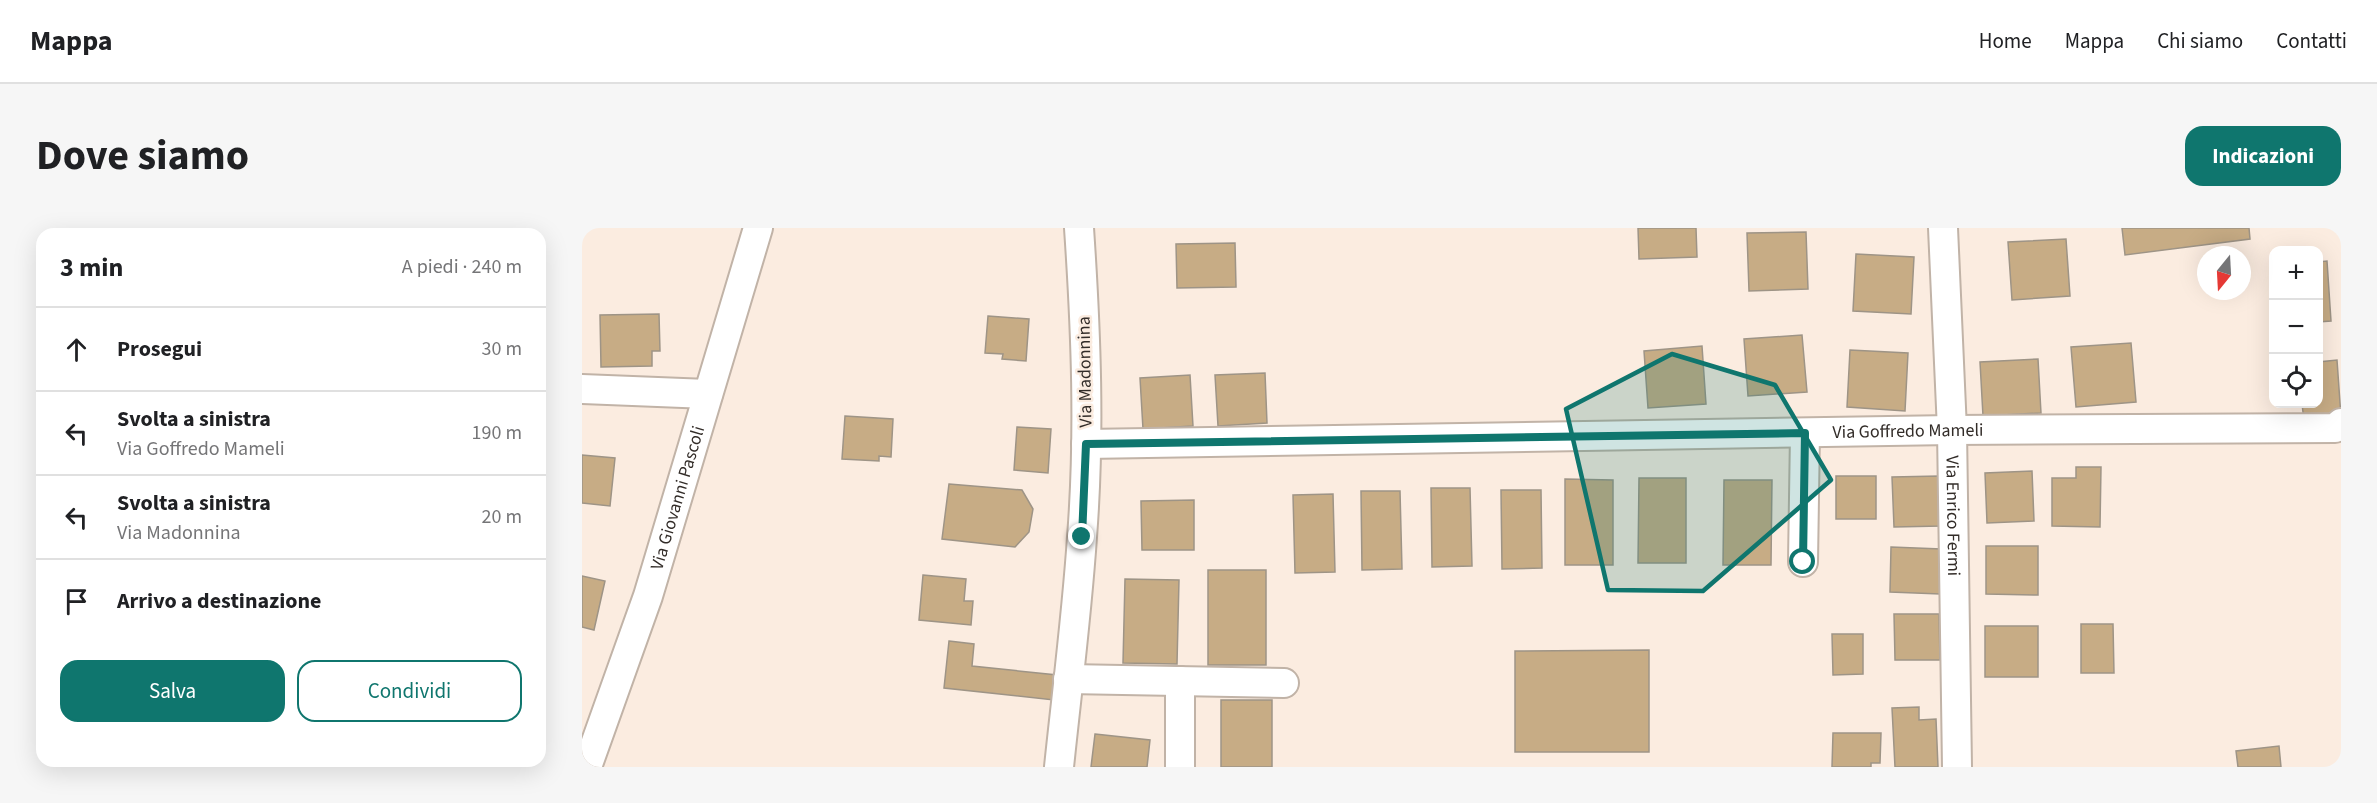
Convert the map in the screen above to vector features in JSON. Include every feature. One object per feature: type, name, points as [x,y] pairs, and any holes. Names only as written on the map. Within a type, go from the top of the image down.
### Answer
[{"type":"street","name":"Via Giovanni Pascoli","points":[[587,767],[648,596],[759,228]]},
{"type":"street","name":"Via Madonnina","points":[[1059,767],[1082,537],[1086,444],[1085,323],[1079,228]]},
{"type":"street","name":"Via Enrico Fermi","points":[[1943,228],[1952,430],[1957,767]]},
{"type":"street","points":[[582,388],[708,394]]},
{"type":"street","name":"Via Goffredo Mameli","points":[[1086,444],[2338,426]]},
{"type":"street","points":[[1803,562],[1805,433]]},
{"type":"street","points":[[1068,679],[1284,683]]},
{"type":"street","points":[[1179,681],[1180,767]]},
{"type":"highlighted area","points":[[1672,354],[1775,385],[1831,480],[1703,591],[1608,590],[1566,409]]},
{"type":"building","points":[[1638,228],[1696,228],[1697,257],[1639,259]]},
{"type":"building","points":[[2122,228],[2249,228],[2250,239],[2125,255]]},
{"type":"building","points":[[1806,232],[1808,289],[1749,291],[1747,233]]},
{"type":"building","points":[[2066,239],[2070,296],[2012,300],[2008,242]]},
{"type":"building","points":[[1235,243],[1236,287],[1177,288],[1176,244]]},
{"type":"building","points":[[1856,254],[1914,257],[1911,314],[1853,311]]},
{"type":"building","points":[[2323,261],[2327,261],[2331,321],[2323,322],[2323,300]]},
{"type":"building","points":[[659,314],[660,351],[652,351],[652,366],[601,367],[600,315]]},
{"type":"building","points":[[988,316],[1029,319],[1026,361],[1002,359],[1003,354],[985,353]]},
{"type":"building","points":[[1802,335],[1807,392],[1748,396],[1744,339]]},
{"type":"building","points":[[2131,343],[2136,402],[2076,407],[2071,347]]},
{"type":"building","points":[[1702,346],[1706,404],[1648,408],[1644,351]]},
{"type":"building","points":[[1850,350],[1908,353],[1905,411],[1847,407]]},
{"type":"building","points":[[2038,359],[2041,413],[1983,416],[1980,362]]},
{"type":"building","points":[[2337,360],[2341,417],[2304,420],[2302,408],[2323,408],[2323,361]]},
{"type":"building","points":[[1265,373],[1267,423],[1218,426],[1215,375]]},
{"type":"building","points":[[1190,375],[1193,426],[1143,429],[1140,378]]},
{"type":"building","points":[[845,416],[893,419],[891,457],[879,456],[879,461],[842,459]]},
{"type":"building","points":[[1017,427],[1051,429],[1048,473],[1014,470]]},
{"type":"building","points":[[582,455],[615,458],[610,506],[582,503]]},
{"type":"building","points":[[2076,467],[2101,467],[2100,527],[2052,526],[2052,478],[2076,478]]},
{"type":"building","points":[[2032,471],[2034,521],[1987,523],[1985,473]]},
{"type":"building","points":[[1836,476],[1876,476],[1876,519],[1836,519]]},
{"type":"building","points":[[1939,476],[1941,526],[1894,527],[1892,477]]},
{"type":"building","points":[[1639,478],[1686,478],[1686,563],[1638,563]]},
{"type":"building","points":[[1565,479],[1613,480],[1613,565],[1565,565]]},
{"type":"building","points":[[1724,480],[1772,480],[1771,565],[1723,565]]},
{"type":"building","points":[[949,484],[1022,490],[1033,509],[1029,532],[1015,547],[942,539]]},
{"type":"building","points":[[1431,488],[1470,488],[1472,566],[1432,567]]},
{"type":"building","points":[[1501,490],[1541,490],[1542,568],[1502,569]]},
{"type":"building","points":[[1361,491],[1400,491],[1402,569],[1362,570]]},
{"type":"building","points":[[1333,494],[1335,572],[1295,573],[1293,495]]},
{"type":"building","points":[[1194,500],[1194,550],[1142,550],[1141,501]]},
{"type":"building","points":[[1986,546],[2038,546],[2038,595],[1986,594]]},
{"type":"building","points":[[1891,547],[1941,549],[1940,594],[1890,592]]},
{"type":"building","points":[[1208,570],[1266,570],[1266,665],[1208,665]]},
{"type":"building","points":[[923,575],[966,579],[964,601],[973,601],[971,625],[919,620]]},
{"type":"building","points":[[582,576],[605,581],[594,630],[582,627]]},
{"type":"building","points":[[1125,579],[1179,580],[1177,664],[1123,663]]},
{"type":"building","points":[[1894,614],[1939,614],[1940,660],[1895,660]]},
{"type":"building","points":[[2081,624],[2113,624],[2114,673],[2081,673]]},
{"type":"building","points":[[1985,626],[2038,626],[2038,677],[1985,677]]},
{"type":"building","points":[[1832,634],[1863,634],[1863,674],[1833,675]]},
{"type":"building","points":[[949,641],[974,644],[972,666],[1057,675],[1054,700],[944,688]]},
{"type":"building","points":[[1649,650],[1649,752],[1515,752],[1515,651]]},
{"type":"building","points":[[1221,700],[1272,700],[1272,767],[1221,767]]},
{"type":"building","points":[[1919,707],[1919,720],[1936,719],[1938,767],[1895,767],[1892,708]]},
{"type":"building","points":[[1833,733],[1881,733],[1880,763],[1871,763],[1871,767],[1832,767]]},
{"type":"building","points":[[1095,734],[1150,740],[1147,767],[1091,767]]},
{"type":"building","points":[[2279,746],[2281,767],[2238,767],[2236,751]]},
{"type":"route","points":[[1082,537],[1086,444],[1805,433],[1803,562]]}]
